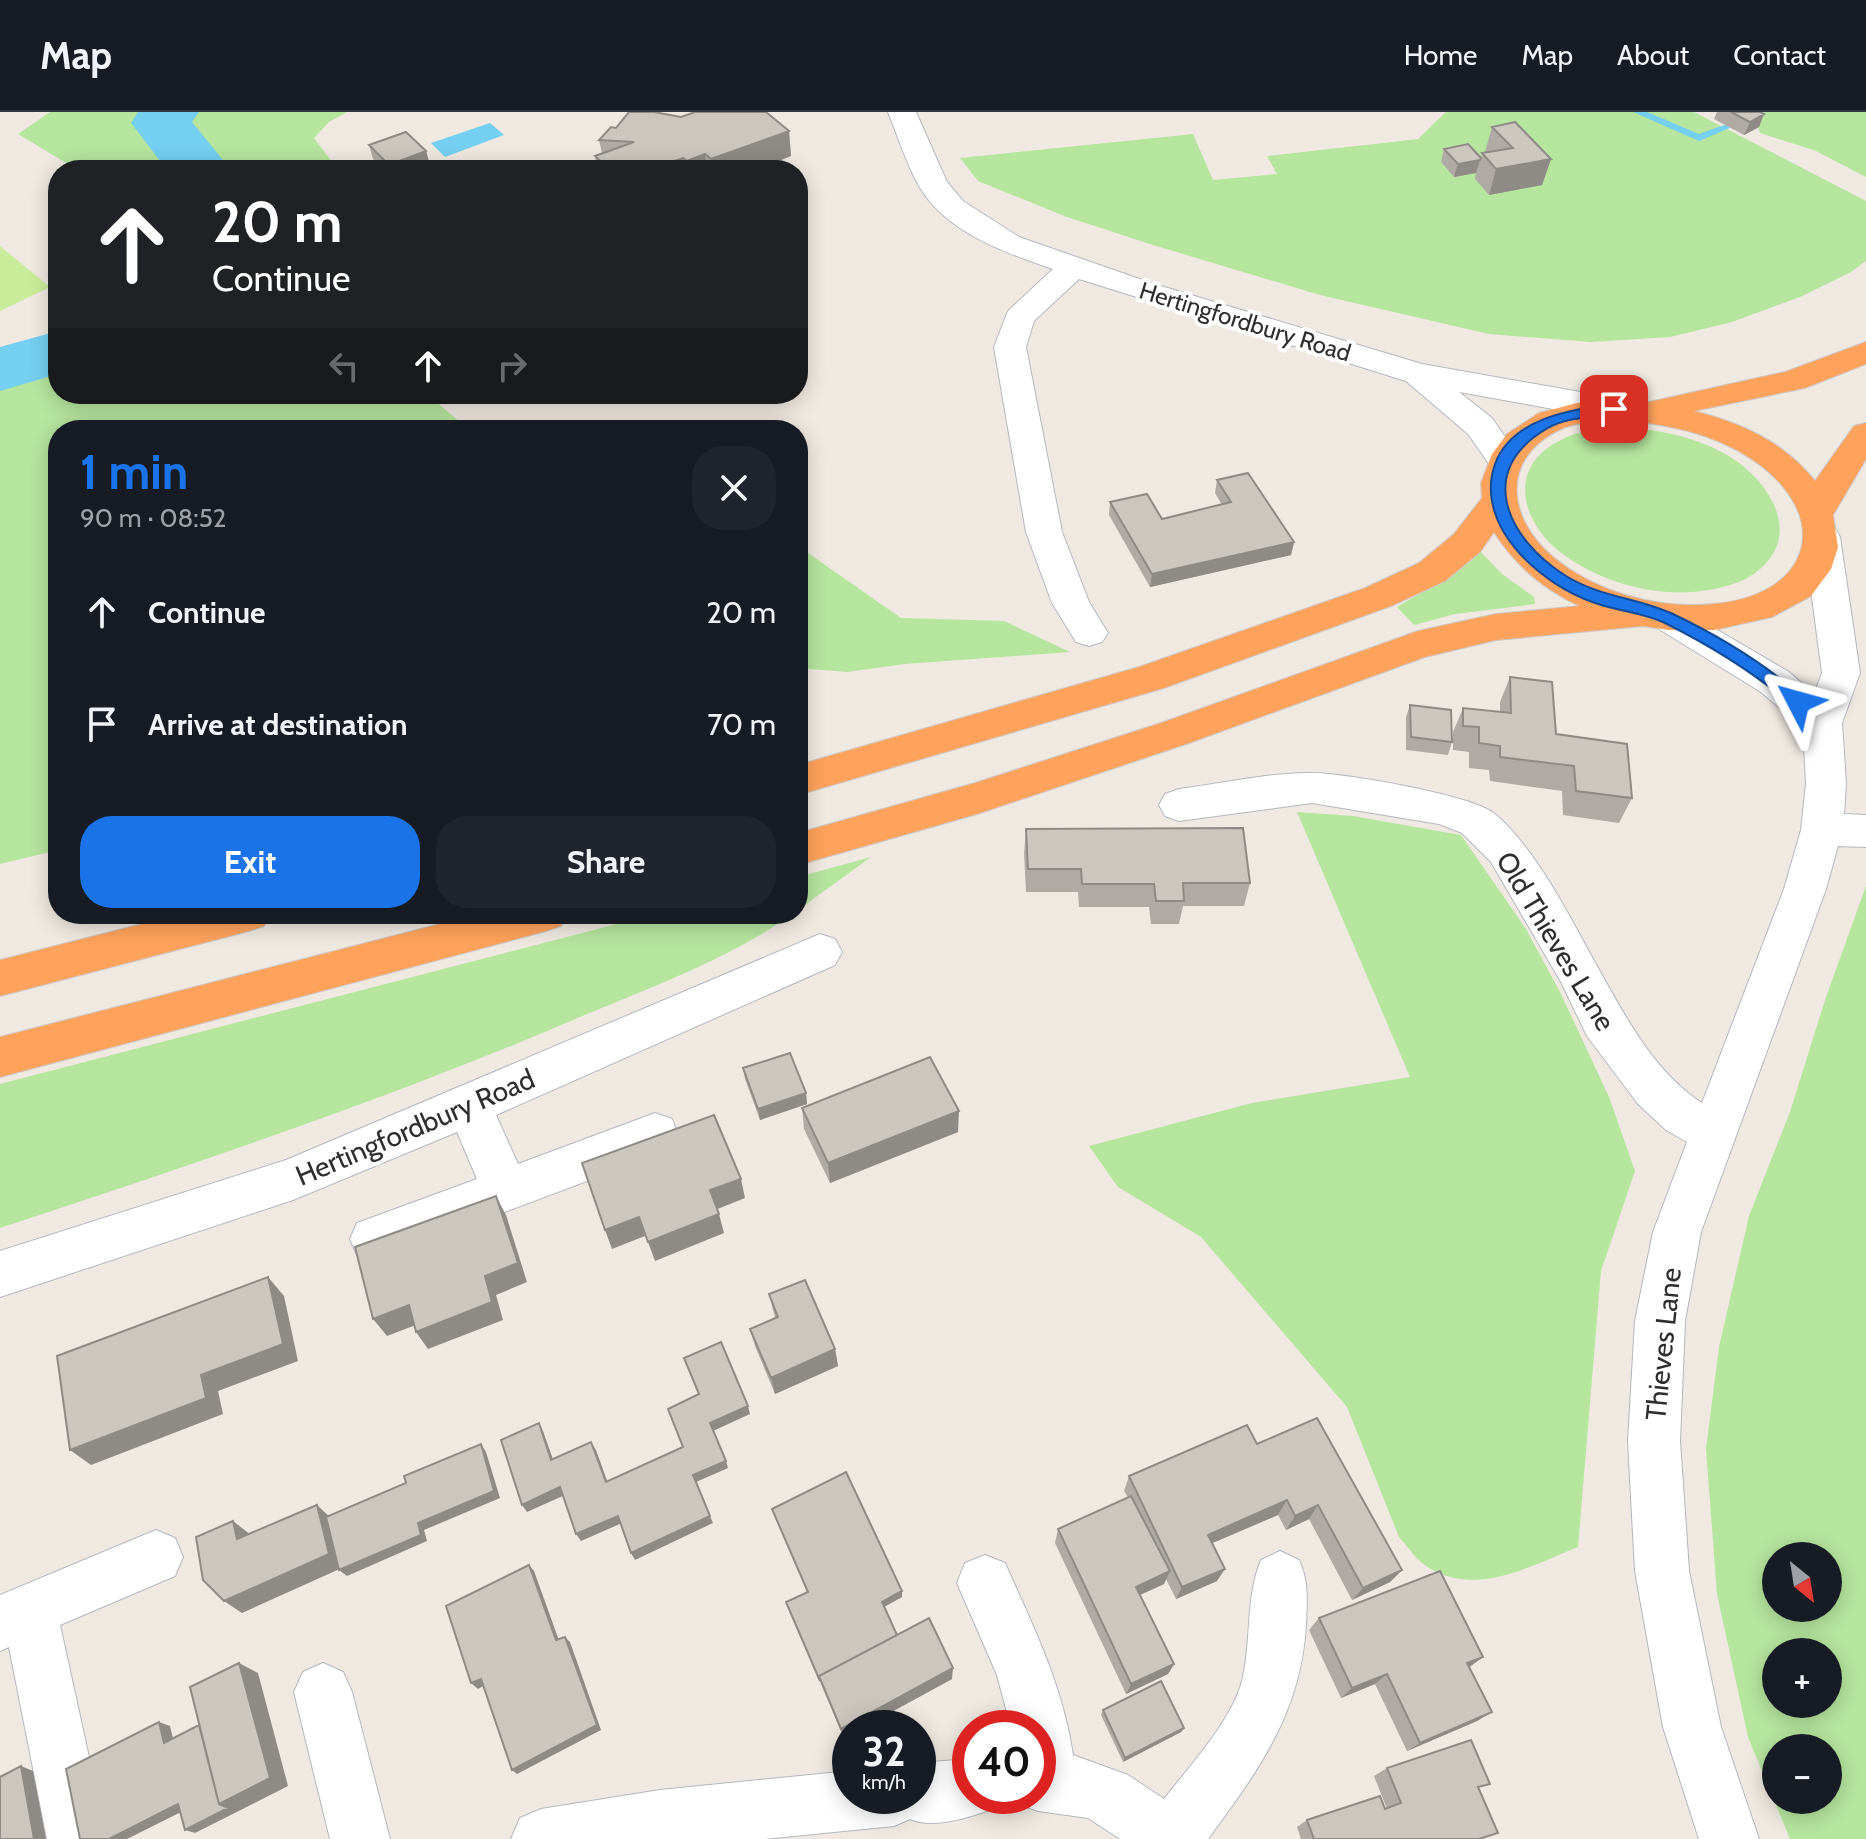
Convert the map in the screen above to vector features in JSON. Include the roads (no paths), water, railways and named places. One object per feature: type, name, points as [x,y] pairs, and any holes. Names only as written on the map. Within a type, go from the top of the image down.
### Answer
[{"type":"highway","points":[[1654,615],[1598,599],[1560,580],[1529,555],[1508,528],[1498,501],[1497,480],[1504,460],[1520,439],[1546,423],[1577,413],[1629,409],[1793,381],[1866,352]]},
{"type":"highway","points":[[1629,409],[1681,416],[1718,428],[1751,444],[1802,488],[1819,525]]},
{"type":"highway","points":[[808,846],[977,798],[1147,742],[1418,645],[1496,627],[1654,615],[1716,618],[1760,610],[1794,592],[1815,567],[1819,525],[1835,477],[1866,434]]},
{"type":"highway","points":[[808,777],[1150,678],[1378,597],[1432,572],[1467,543],[1498,501]]},
{"type":"highway","points":[[0,978],[210,924]]},
{"type":"highway","points":[[0,1057],[508,924]]},
{"type":"street","name":"Hertingfordbury Road","points":[[902,112],[933,185],[952,207],[1008,243],[1073,267],[1418,374],[1629,409]]},
{"type":"street","points":[[1073,267],[1019,318],[1010,347],[1044,532],[1071,603],[1089,633]]},
{"type":"street","name":"Hertingfordbury Road","points":[[1418,374],[1480,426],[1504,460]]},
{"type":"street","name":"Thieves Lane","points":[[1729,1839],[1692,1727],[1662,1571],[1654,1441],[1660,1321],[1677,1232],[1805,889],[1822,830],[1826,783],[1822,723],[1841,673],[1819,525]]},
{"type":"street","points":[[1654,615],[1715,643],[1775,682],[1822,723]]},
{"type":"street","name":"Old Thieves Lane","points":[[1179,805],[1312,788],[1444,809],[1477,822],[1506,850],[1611,1035],[1654,1090],[1682,1116],[1715,1134]]},
{"type":"street","points":[[1822,830],[1866,831]]},
{"type":"street","name":"Hertingfordbury Road","points":[[0,1274],[293,1179],[469,1106],[820,952]]},
{"type":"street","points":[[469,1106],[506,1190]]},
{"type":"street","points":[[374,1239],[655,1134]]},
{"type":"street","points":[[77,1839],[15,1616],[156,1557]]},
{"type":"street","points":[[1171,1839],[1242,1739],[1269,1686],[1277,1641],[1280,1579]]},
{"type":"street","points":[[985,1583],[1025,1672],[1036,1710]]},
{"type":"street","points":[[323,1692],[360,1839]]},
{"type":"street","points":[[1056,1784],[1093,1789],[1149,1823],[1163,1839]]},
{"type":"street","points":[[541,1839],[660,1820],[832,1802]]},
{"type":"water","points":[[490,123],[504,135],[445,157],[431,143]]},
{"type":"waterway","points":[[169,112],[161,123],[192,160]]},
{"type":"waterway","points":[[1638,112],[1699,138],[1727,127]]},
{"type":"waterway","points":[[0,369],[48,355]]}]
